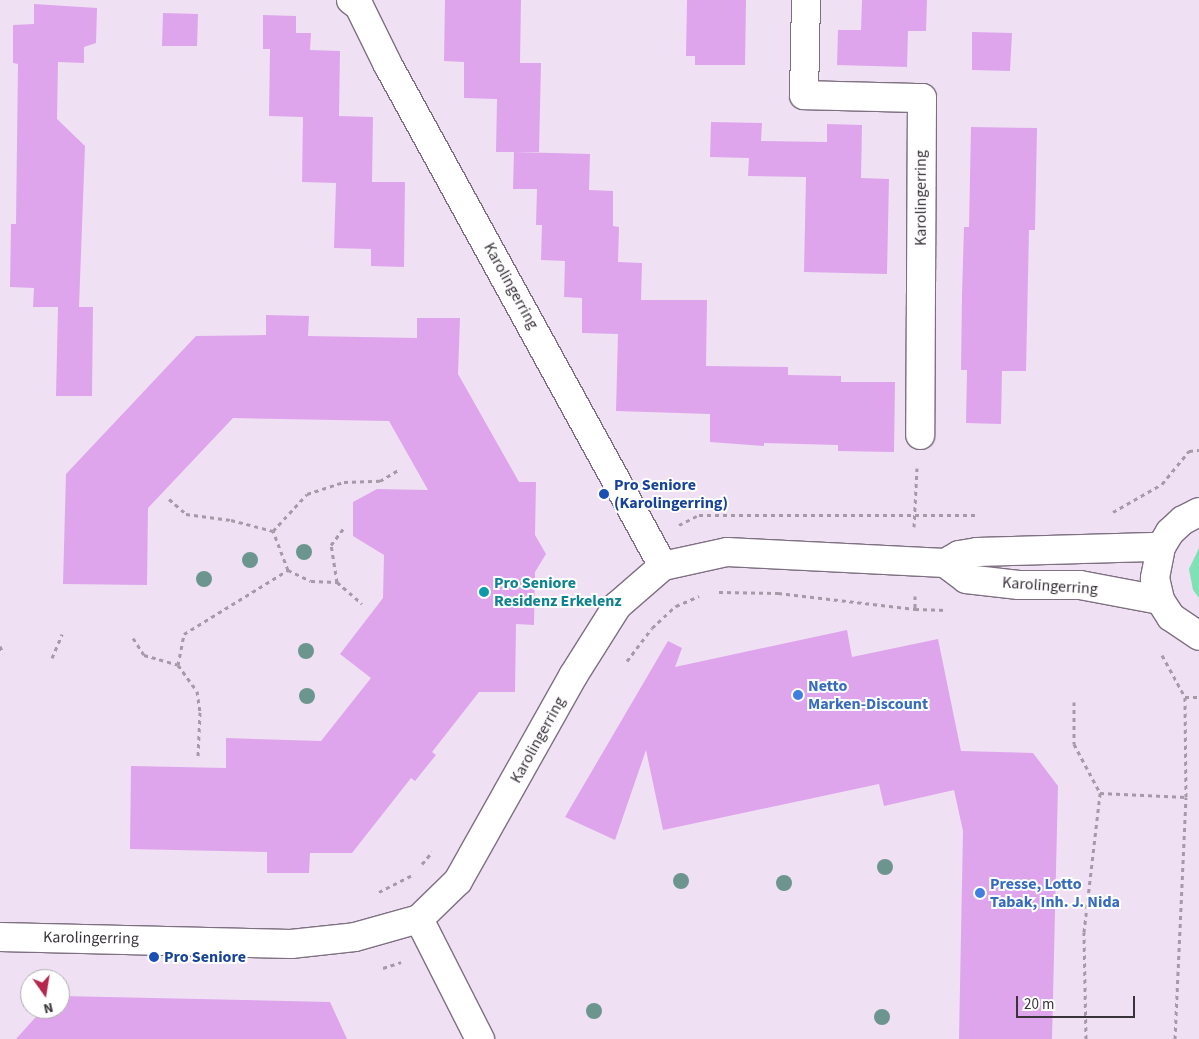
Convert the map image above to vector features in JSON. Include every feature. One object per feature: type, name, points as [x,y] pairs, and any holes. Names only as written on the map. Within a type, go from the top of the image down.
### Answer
[{"type":"street","name":"Karolingerring","points":[[806,0],[804,95],[922,98],[920,435]]},
{"type":"street","name":"Karolingerring","points":[[359,2],[388,65],[663,566]]},
{"type":"street","points":[[1199,512],[1183,520],[1161,547],[1155,578],[1160,600],[1171,617],[1199,636]]},
{"type":"street","name":"Karolingerring","points":[[0,937],[291,944],[355,937],[420,920],[458,882],[573,676],[617,606],[663,566],[727,552],[945,563],[959,555],[977,552],[1161,547]]},
{"type":"street","name":"Karolingerring","points":[[945,563],[966,579],[1018,585],[1080,586],[1160,600]]},
{"type":"street","points":[[420,920],[480,1039]]},
{"type":"path","points":[[914,513],[920,435]]},
{"type":"path","points":[[1189,451],[1199,450]]},
{"type":"path","points":[[273,531],[307,494],[344,482],[380,480],[400,469]]},
{"type":"path","points":[[169,499],[186,514],[231,520],[273,531]]},
{"type":"path","points":[[337,582],[331,545],[344,528]]},
{"type":"path","points":[[273,531],[288,570],[311,581],[337,582],[362,604]]},
{"type":"path","points":[[178,665],[184,634],[288,570]]},
{"type":"path","points":[[52,658],[62,634]]},
{"type":"path","points":[[133,638],[144,655],[178,665],[197,691],[200,712],[198,756]]},
{"type":"path","points":[[0,646],[3,653]]},
{"type":"path","points":[[1175,1039],[1186,797],[1185,697],[1199,697]]},
{"type":"path","points":[[1074,702],[1074,744],[1100,793],[1084,932],[1086,1039]]},
{"type":"path","points":[[1100,793],[1186,797]]},
{"type":"green space","points":[[1199,548],[1199,598],[1193,590],[1189,569]]},
{"type":"building","points":[[445,0],[521,0],[520,63],[541,63],[539,152],[496,152],[497,99],[464,98],[464,62],[444,61]]},
{"type":"building","points":[[687,0],[746,0],[745,65],[695,65],[695,56],[686,56]]},
{"type":"building","points":[[862,0],[927,0],[926,31],[908,31],[907,67],[837,65],[838,30],[861,30]]},
{"type":"building","points":[[34,4],[97,8],[96,43],[84,47],[84,63],[58,62],[57,119],[85,146],[79,307],[93,307],[92,396],[56,396],[58,307],[33,307],[34,288],[10,287],[11,224],[16,224],[18,64],[13,63],[13,25],[34,24]]},
{"type":"building","points":[[163,13],[198,14],[197,46],[162,46]]},
{"type":"building","points":[[263,15],[296,16],[296,33],[311,33],[310,50],[340,51],[339,116],[373,117],[372,182],[405,182],[404,267],[371,266],[371,249],[334,248],[336,183],[302,182],[303,117],[269,116],[270,49],[263,49]]},
{"type":"building","points":[[972,32],[1012,33],[1010,71],[972,70]]},
{"type":"building","points":[[711,122],[762,123],[761,141],[827,142],[827,124],[862,125],[861,178],[889,179],[887,274],[804,272],[806,177],[748,176],[749,158],[710,157]]},
{"type":"building","points":[[971,127],[1037,128],[1035,230],[1029,230],[1026,371],[1002,371],[1001,424],[966,423],[967,370],[961,370],[962,295],[964,227],[969,227]]},
{"type":"building","points":[[514,152],[590,154],[589,190],[613,191],[613,226],[619,227],[618,262],[642,263],[641,300],[707,300],[706,366],[788,367],[788,375],[841,376],[841,382],[895,382],[894,452],[838,451],[838,445],[764,443],[764,446],[710,442],[710,414],[616,411],[618,334],[582,333],[582,298],[564,297],[565,261],[541,260],[542,225],[536,225],[537,189],[513,189]]},
{"type":"building","name":"Pro Seniore Residenz Erkelenz","points":[[266,315],[309,316],[308,336],[417,338],[417,318],[460,318],[458,374],[519,482],[536,482],[535,535],[546,554],[535,572],[534,625],[516,624],[515,692],[479,692],[432,752],[436,755],[415,781],[411,778],[352,853],[310,853],[309,873],[267,873],[267,852],[130,849],[131,766],[226,768],[226,738],[321,741],[371,678],[340,654],[383,598],[384,555],[353,536],[353,502],[377,489],[428,490],[389,421],[233,418],[148,508],[147,585],[63,584],[66,474],[196,336],[266,335]]},
{"type":"building","points":[[847,630],[852,657],[938,639],[961,751],[1033,753],[1058,786],[1052,1039],[959,1039],[963,831],[954,790],[884,806],[879,784],[663,830],[646,750],[615,840],[565,817],[668,641],[682,648],[675,667]]},
{"type":"building","points":[[70,996],[330,1002],[347,1039],[16,1039],[34,1019],[70,1019]]},
{"type":"place","name":"Pro Seniore (Karolingerring)","points":[[604,494]]},
{"type":"place","name":"Pro Seniore Residenz Erkelenz","points":[[484,592]]},
{"type":"place","name":"Netto Marken-Discount","points":[[798,695]]},
{"type":"place","name":"Presse, Lotto Tabak, Inh. J. Nida","points":[[980,893]]},
{"type":"place","name":"Pro Seniore","points":[[154,957]]}]
